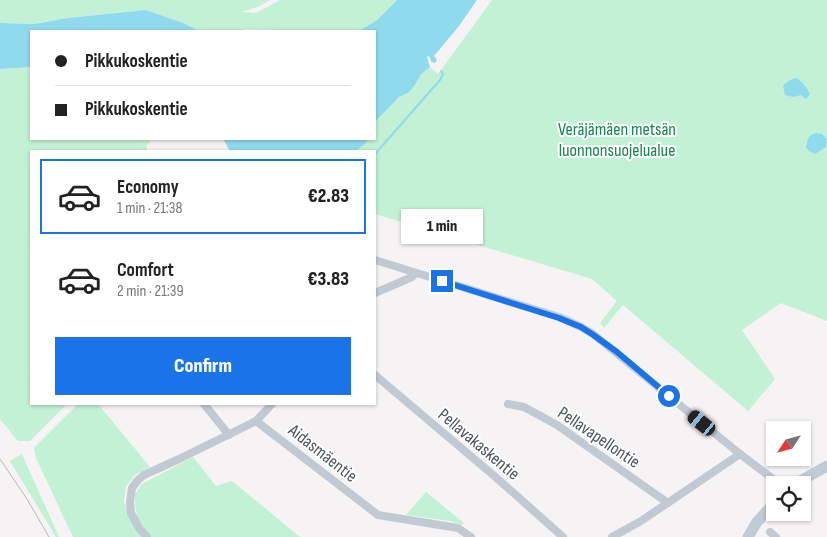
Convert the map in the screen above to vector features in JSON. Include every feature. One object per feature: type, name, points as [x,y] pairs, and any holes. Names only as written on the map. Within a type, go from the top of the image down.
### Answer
[{"type":"street","points":[[376,260],[559,318],[581,327],[617,352],[769,476]]},
{"type":"street","points":[[376,293],[412,277],[415,273]]},
{"type":"street","name":"Pellavakaskentie","points":[[376,376],[563,537]]},
{"type":"street","name":"Pellavapellontie","points":[[508,404],[524,407],[557,425],[668,503]]},
{"type":"street","points":[[205,405],[229,435]]},
{"type":"street","points":[[147,537],[139,528],[131,513],[132,488],[138,480],[144,475],[256,421],[271,405]]},
{"type":"street","name":"Aidasmäentie","points":[[256,421],[378,515],[458,528],[472,537]]},
{"type":"street","points":[[612,537],[641,521],[740,454]]},
{"type":"street","points":[[809,476],[827,466]]},
{"type":"street","points":[[748,537],[766,512]]},
{"type":"green space","points":[[0,0],[270,0],[260,6],[242,12],[254,13],[280,0],[397,0],[377,20],[361,30],[196,30],[186,24],[146,10],[68,18],[34,24],[0,23]]},
{"type":"green space","name":"Veräjämäen metsän luonnonsuojelualue","points":[[492,0],[827,0],[827,321],[781,303],[742,330],[775,379],[748,411],[623,305],[604,328],[600,323],[617,301],[592,279],[376,214],[376,150],[357,150],[367,140],[376,140],[376,121],[399,97],[408,93],[415,85],[421,73],[430,67],[438,74]]},
{"type":"green space","points":[[30,67],[30,140],[151,140],[146,146],[148,150],[30,150],[30,405],[66,405],[30,441],[18,441],[0,419],[0,69]]},
{"type":"green space","points":[[77,405],[99,405],[150,467],[135,475],[126,486],[124,501],[129,516],[144,537],[73,537],[36,458],[34,448]]},
{"type":"green space","points":[[22,454],[59,537],[56,537],[10,461]]},
{"type":"green space","points":[[193,457],[216,486],[232,481],[300,537],[152,537],[141,525],[137,516],[135,494],[142,484]]},
{"type":"green space","points":[[426,492],[464,523],[462,525],[450,521],[406,515]]},
{"type":"water","points":[[397,0],[477,0],[459,26],[434,56],[437,60],[435,63],[432,63],[429,56],[427,57],[430,67],[421,74],[408,93],[399,97],[376,121],[376,30],[361,30],[377,20]]},
{"type":"water","points":[[146,10],[186,24],[196,30],[30,30],[30,67],[0,69],[0,23],[34,24],[68,18]]},
{"type":"water","points":[[796,78],[801,81],[810,94],[806,99],[801,95],[793,97],[785,95],[783,86]]},
{"type":"water","points":[[816,133],[822,134],[827,139],[826,147],[815,154],[806,147],[809,137]]},
{"type":"water","points":[[224,140],[367,140],[357,150],[229,150]]},
{"type":"waterway","points":[[376,153],[440,80],[443,74],[441,71]]},
{"type":"tram line","points":[[0,459],[27,499],[49,537]]},
{"type":"route","points":[[442,281],[559,318],[581,327],[617,352],[669,396]]}]
